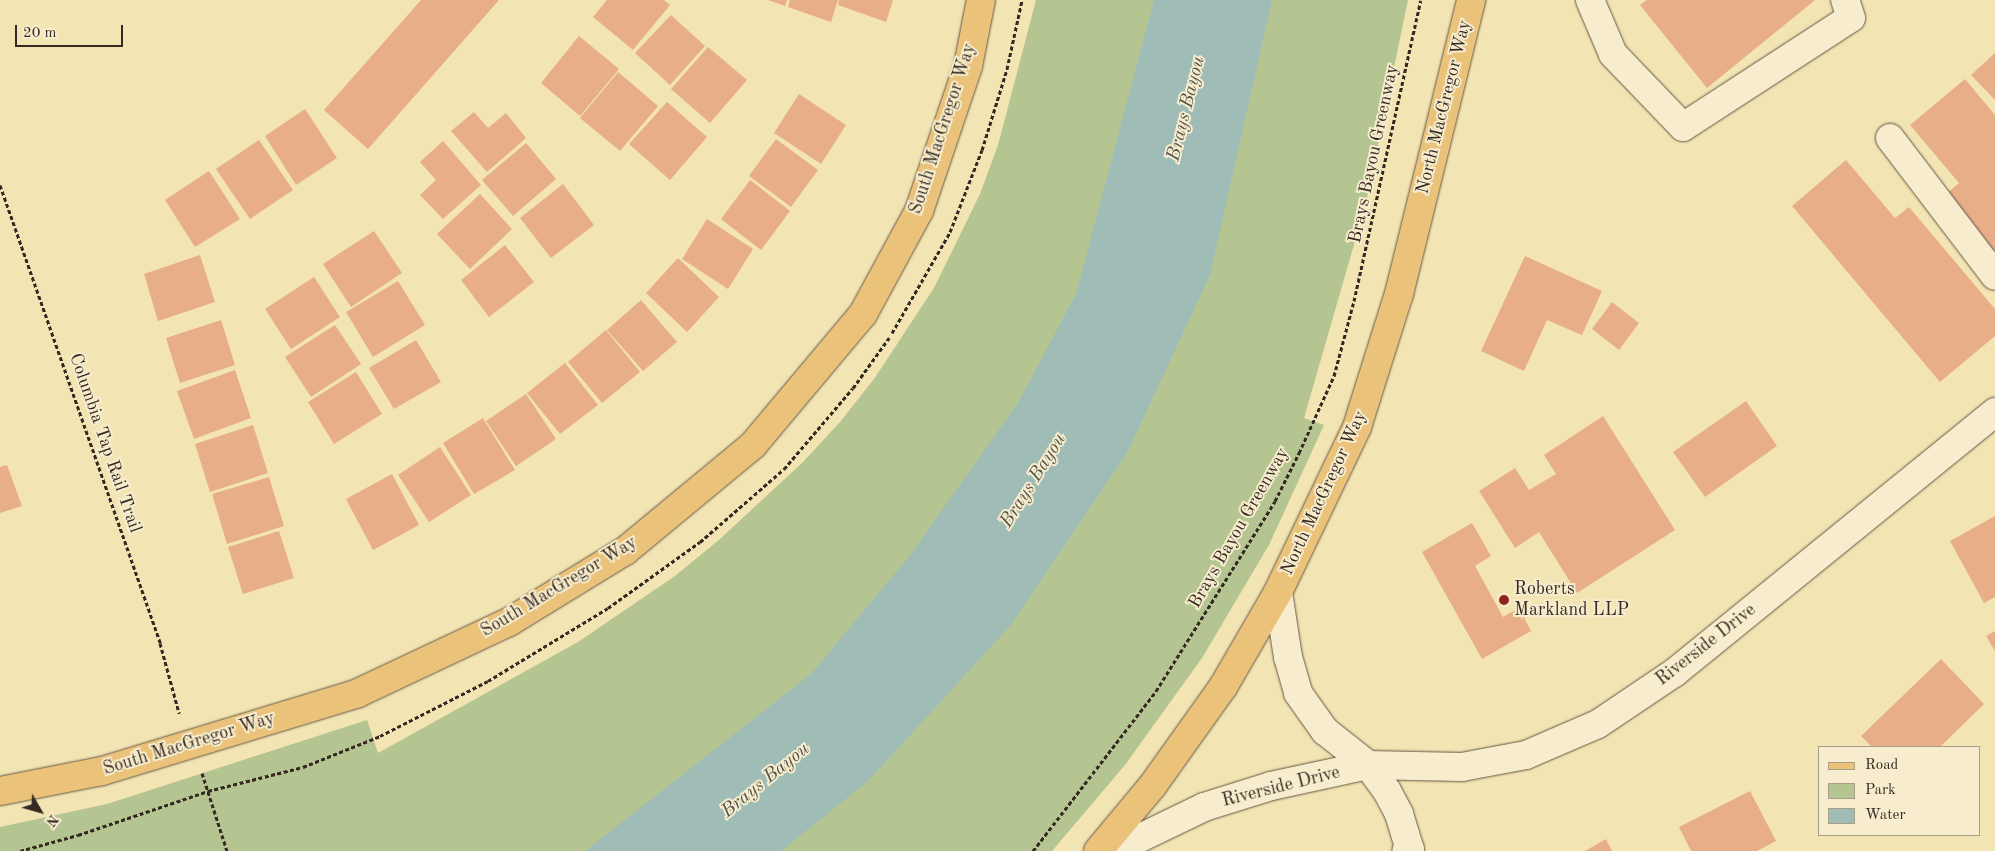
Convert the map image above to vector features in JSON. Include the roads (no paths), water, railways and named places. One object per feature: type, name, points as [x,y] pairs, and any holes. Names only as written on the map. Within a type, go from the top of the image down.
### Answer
[{"type":"main road","name":"South MacGregor Way","points":[[0,791],[102,771],[358,694],[509,622],[625,551],[753,446],[863,314],[919,211],[968,66],[981,0]]},
{"type":"main road","name":"North MacGregor Way","points":[[1098,851],[1153,785],[1223,687],[1278,592],[1358,427],[1399,294],[1471,0]]},
{"type":"street","points":[[1590,0],[1613,54],[1683,127],[1848,9]]},
{"type":"street","points":[[1890,138],[1995,276]]},
{"type":"street","name":"Riverside Drive","points":[[1114,851],[1204,807],[1271,786],[1368,765],[1462,767],[1526,755],[1598,724],[1674,673],[1995,412]]},
{"type":"street","name":"Riverside Drive","points":[[1278,592],[1288,656],[1298,693],[1325,731],[1368,765]]},
{"type":"street","points":[[1368,765],[1388,791],[1409,850]]},
{"type":"water","name":"Brays Bayou","points":[[1154,0],[1272,0],[1210,275],[1127,453],[1010,626],[868,781],[781,851],[585,851],[811,674],[908,558],[1018,403],[1076,294]]},
{"type":"place","name":"Roberts Markland LLP","points":[[1504,600]]}]
